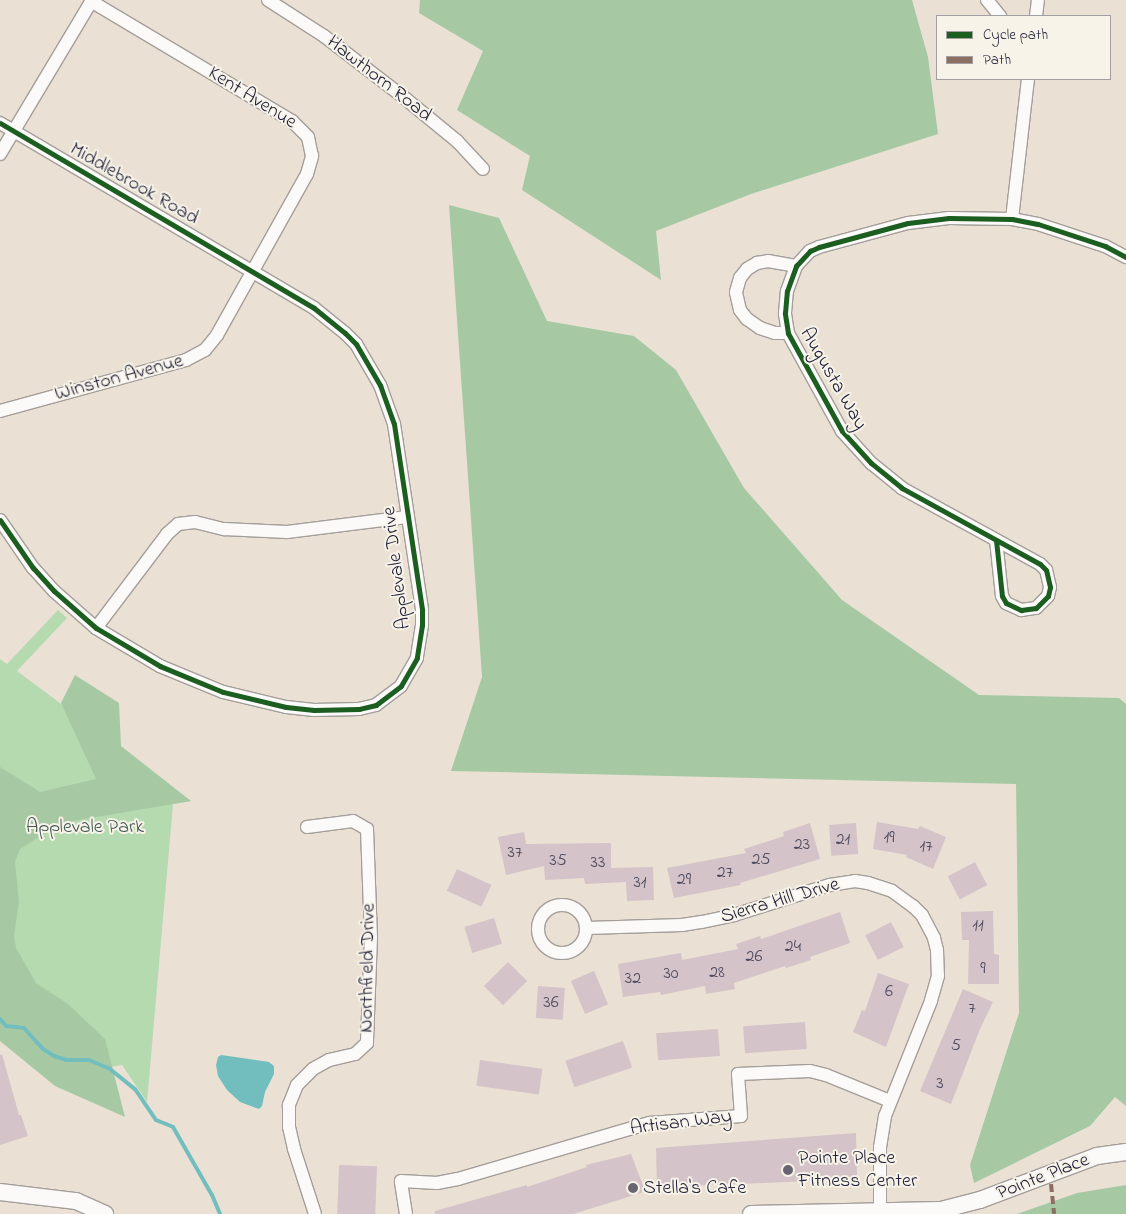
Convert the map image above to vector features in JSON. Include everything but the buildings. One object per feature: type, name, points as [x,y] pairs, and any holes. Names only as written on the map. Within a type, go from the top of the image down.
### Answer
[{"type":"street","name":"Hawthorn Road","points":[[268,0],[324,36],[400,94],[457,141],[483,169]]},
{"type":"street","points":[[987,0],[999,15]]},
{"type":"street","points":[[1036,15],[1038,0]]},
{"type":"street","points":[[0,154],[92,1]]},
{"type":"street","name":"Kent Avenue","points":[[92,1],[292,121],[308,137],[312,156],[307,174],[252,271]]},
{"type":"street","points":[[1012,219],[1028,80]]},
{"type":"street","name":"Middlebrook Road","points":[[0,123],[252,271]]},
{"type":"street","name":"Augusta Way","points":[[996,540],[1002,596],[1006,603],[1021,610],[1036,608],[1048,596],[1050,587],[1046,570],[1040,564],[902,488],[871,463],[842,431],[788,333],[784,313],[787,291],[796,266],[810,251],[819,247],[908,224],[949,218],[1012,219],[1063,231],[1126,257]]},
{"type":"street","name":"Augusta Way","points":[[788,333],[760,328],[747,319],[740,310],[736,292],[740,278],[747,269],[757,264],[768,261],[796,266]]},
{"type":"street","name":"Winston Avenue","points":[[0,411],[196,356],[212,343],[252,271]]},
{"type":"street","name":"Applevale Drive","points":[[0,520],[33,568],[54,591],[96,628],[160,666],[193,681],[255,701],[314,710],[343,711],[376,705],[401,686],[417,658],[422,610],[394,424],[380,385],[365,357],[333,322],[252,271]]},
{"type":"street","points":[[96,628],[167,534],[178,524],[195,522],[224,529],[287,532],[407,517]]},
{"type":"street","name":"Northfield Drive","points":[[307,827],[353,822],[367,829],[371,937],[366,1043],[355,1054],[329,1060],[313,1069],[298,1085],[289,1105],[290,1134],[315,1213]]},
{"type":"street","name":"Sierra Hill Drive","points":[[587,928],[682,925],[702,922],[843,882],[868,883],[892,890],[904,897],[922,915],[934,938],[938,963],[935,989],[890,1101],[883,1124],[880,1147],[880,1211]]},
{"type":"street","name":"Artisan Way","points":[[406,1214],[401,1182],[437,1183],[458,1179],[643,1124],[741,1116],[738,1074],[810,1071],[826,1075],[890,1101]]},
{"type":"street","name":"Pointe Place","points":[[751,1214],[918,1211],[960,1206],[1098,1156],[1126,1152]]},
{"type":"street","points":[[0,1192],[76,1202],[106,1214]]},
{"type":"green space","points":[[420,0],[912,0],[928,57],[938,134],[751,194],[656,231],[661,280],[522,190],[530,156],[457,110],[483,51],[419,13]]},
{"type":"green space","points":[[449,205],[499,218],[547,321],[634,336],[676,370],[744,488],[842,600],[979,695],[1119,698],[1126,704],[1126,1106],[1115,1097],[1090,1126],[974,1183],[970,1165],[1019,1013],[1016,784],[451,771],[482,677]]},
{"type":"green space","name":"Applevale Park","points":[[58,610],[67,618],[17,671],[191,801],[173,804],[147,1102],[122,1065],[63,1076],[0,1006],[0,659],[7,664]]},
{"type":"green space","points":[[75,675],[119,703],[121,746],[191,801],[61,823],[20,849],[15,862],[19,902],[14,936],[16,948],[36,983],[68,1004],[105,1039],[125,1117],[55,1086],[0,1041],[0,767],[40,792],[96,779],[61,703]]},
{"type":"green space","points":[[1126,1185],[1126,1214],[1017,1214],[1077,1193]]},
{"type":"water","points":[[221,1055],[269,1062],[274,1066],[274,1074],[265,1092],[262,1106],[259,1109],[240,1102],[227,1090],[218,1076],[216,1065],[218,1057]]},
{"type":"waterway","points":[[0,1019],[6,1026],[24,1028],[43,1049],[54,1056],[66,1060],[89,1060],[110,1069],[135,1089],[156,1120],[173,1127],[212,1195],[220,1214]]},
{"type":"marked path","points":[[1051,1184],[1054,1214]]},
{"type":"cycle path","points":[[0,123],[314,308],[356,344],[380,385],[394,424],[422,610],[422,625],[417,658],[401,686],[376,705],[359,709],[314,710],[286,707],[223,692],[160,666],[96,628],[54,591],[33,568],[0,520]]},
{"type":"cycle path","points":[[996,540],[1002,596],[1006,603],[1021,610],[1036,608],[1048,596],[1050,587],[1046,570],[1040,564],[902,488],[871,463],[842,431],[788,333],[785,313],[787,291],[796,266],[810,251],[819,247],[908,223],[949,218],[1012,219],[1038,224],[1105,246],[1126,257]]},
{"type":"place","name":"Pointe Place Fitness Center","points":[[788,1170]]},
{"type":"place","name":"Stella's Cafe","points":[[633,1188]]}]
